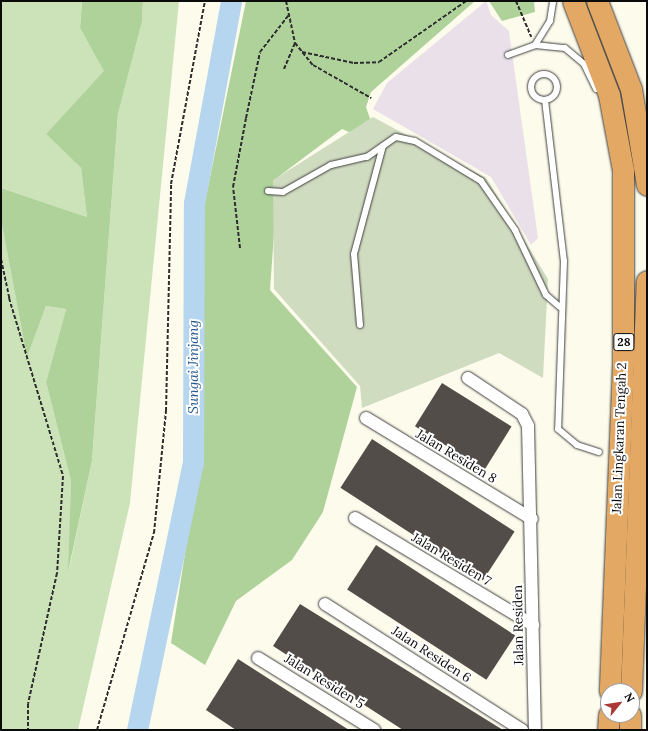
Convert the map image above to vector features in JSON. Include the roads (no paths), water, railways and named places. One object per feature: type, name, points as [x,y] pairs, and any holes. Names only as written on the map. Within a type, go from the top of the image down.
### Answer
[{"type":"highway","name":"Jalan Lingkaran Tengah 2","points":[[573,1],[597,57],[619,136],[626,246],[610,683]]},
{"type":"highway","points":[[597,1],[631,89],[647,185]]},
{"type":"highway","name":"Jalan Lingkaran Tengah 2","points":[[631,683],[646,363],[647,281]]},
{"type":"street","name":"Jalan Residen","points":[[468,378],[525,418],[532,519],[535,730]]},
{"type":"street","name":"Jalan Residen 8","points":[[366,418],[532,519]]},
{"type":"street","name":"Jalan Residen 7","points":[[354,518],[533,625]]},
{"type":"street","name":"Jalan Residen 6","points":[[325,604],[522,730]]},
{"type":"street","name":"Jalan Residen 5","points":[[258,658],[374,730]]},
{"type":"lane","points":[[535,46],[550,21],[553,1]]},
{"type":"lane","points":[[508,55],[535,46],[565,48],[584,64],[619,136]]},
{"type":"lane","points":[[540,74],[549,75],[557,85],[553,96],[545,100],[531,91],[533,79],[540,74]]},
{"type":"lane","points":[[545,100],[564,261],[560,307],[558,429],[577,445],[599,452]]},
{"type":"lane","points":[[268,191],[283,192],[331,165],[367,157],[396,137],[415,141],[481,182],[515,230],[546,295],[560,307]]},
{"type":"lane","points":[[360,325],[354,254],[383,146]]},
{"type":"waterway","name":"Sungai Jinjang","points":[[137,730],[193,463],[194,203],[231,1]]}]
